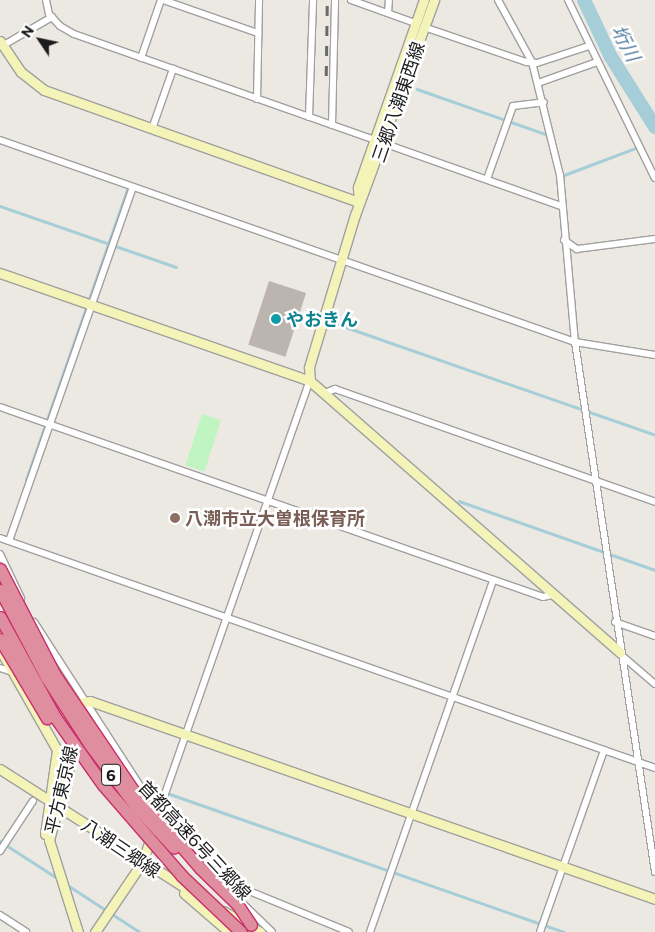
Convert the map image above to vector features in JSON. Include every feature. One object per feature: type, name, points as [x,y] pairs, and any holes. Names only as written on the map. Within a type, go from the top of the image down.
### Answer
[{"type":"highway","points":[[0,570],[55,675],[133,790],[200,868],[237,904],[257,930]]},
{"type":"highway","name":"首都高速6号三郷線","points":[[0,590],[46,677],[112,777],[159,833],[257,930]]},
{"type":"highway","name":"首都高速6号三郷線","points":[[0,618],[36,684],[80,753],[128,816],[182,876],[241,932]]},
{"type":"highway","points":[[0,639],[26,686],[104,798],[129,828],[182,876]]},
{"type":"street","points":[[46,0],[52,17],[74,34],[561,206]]},
{"type":"street","points":[[140,58],[162,0],[258,33]]},
{"type":"street","points":[[257,99],[258,0]]},
{"type":"street","points":[[310,117],[313,0]]},
{"type":"street","points":[[332,125],[335,0]]},
{"type":"street","points":[[352,0],[388,14],[532,62],[589,46]]},
{"type":"street","points":[[388,14],[389,0]]},
{"type":"street","name":"三郷八潮東西線","points":[[420,25],[424,0]]},
{"type":"street","name":"三郷八潮東西線","points":[[310,381],[308,367],[340,259],[420,25],[434,0]]},
{"type":"street","points":[[498,0],[532,62],[544,102],[560,175],[564,240],[575,342],[615,622],[655,872]]},
{"type":"street","points":[[568,0],[655,178]]},
{"type":"street","points":[[52,17],[1,43],[21,72],[44,90],[359,202]]},
{"type":"street","points":[[538,83],[597,62]]},
{"type":"street","points":[[152,129],[173,69]]},
{"type":"street","points":[[487,179],[513,106],[544,102]]},
{"type":"street","points":[[0,140],[575,342],[655,354]]},
{"type":"street","points":[[9,541],[133,187]]},
{"type":"street","points":[[564,240],[578,249],[655,239]]},
{"type":"street","points":[[0,273],[310,381],[655,684]]},
{"type":"street","points":[[95,932],[143,861],[310,381]]},
{"type":"street","points":[[325,393],[335,389],[655,502]]},
{"type":"street","points":[[0,407],[493,580],[543,597],[552,595]]},
{"type":"street","points":[[0,538],[655,768]]},
{"type":"street","points":[[0,554],[22,599],[84,702],[159,811],[225,886],[272,932]]},
{"type":"street","name":"平方東京線","points":[[0,578],[12,606],[70,708],[75,730],[53,802],[44,840],[47,859],[65,897],[78,932]]},
{"type":"street","points":[[370,932],[493,580]]},
{"type":"street","points":[[12,606],[22,599]]},
{"type":"street","points":[[615,622],[655,636]]},
{"type":"street","name":"平方東京線","points":[[0,648],[58,750],[53,802]]},
{"type":"street","points":[[0,668],[12,672]]},
{"type":"street","points":[[84,702],[186,734],[655,899]]},
{"type":"street","points":[[540,932],[604,750]]},
{"type":"street","name":"八潮三郷線","points":[[0,769],[143,861],[168,879],[229,932]]},
{"type":"street","points":[[0,851],[33,801]]},
{"type":"street","name":"八潮三郷線","points":[[168,879],[257,930]]},
{"type":"street","points":[[225,886],[232,884],[349,932]]},
{"type":"street","points":[[0,915],[26,932]]},
{"type":"green space","points":[[202,414],[221,420],[204,472],[185,465]]},
{"type":"building","name":"やおきん","points":[[269,281],[306,293],[285,357],[248,345]]},
{"type":"waterway","name":"垳川","points":[[584,0],[611,57],[655,127]]},
{"type":"waterway","points":[[417,89],[548,135]]},
{"type":"waterway","points":[[564,175],[636,148]]},
{"type":"waterway","points":[[26,480],[127,190]]},
{"type":"waterway","points":[[0,206],[176,267]]},
{"type":"waterway","points":[[334,323],[655,435]]},
{"type":"waterway","points":[[459,501],[655,570]]},
{"type":"waterway","points":[[170,794],[563,932]]},
{"type":"waterway","points":[[0,841],[59,879]]},
{"type":"waterway","points":[[66,884],[140,932]]},
{"type":"railway","points":[[326,76],[327,0]]},
{"type":"place","name":"やおきん","points":[[276,319]]},
{"type":"place","name":"八潮市立大曽根保育所","points":[[175,518]]}]
